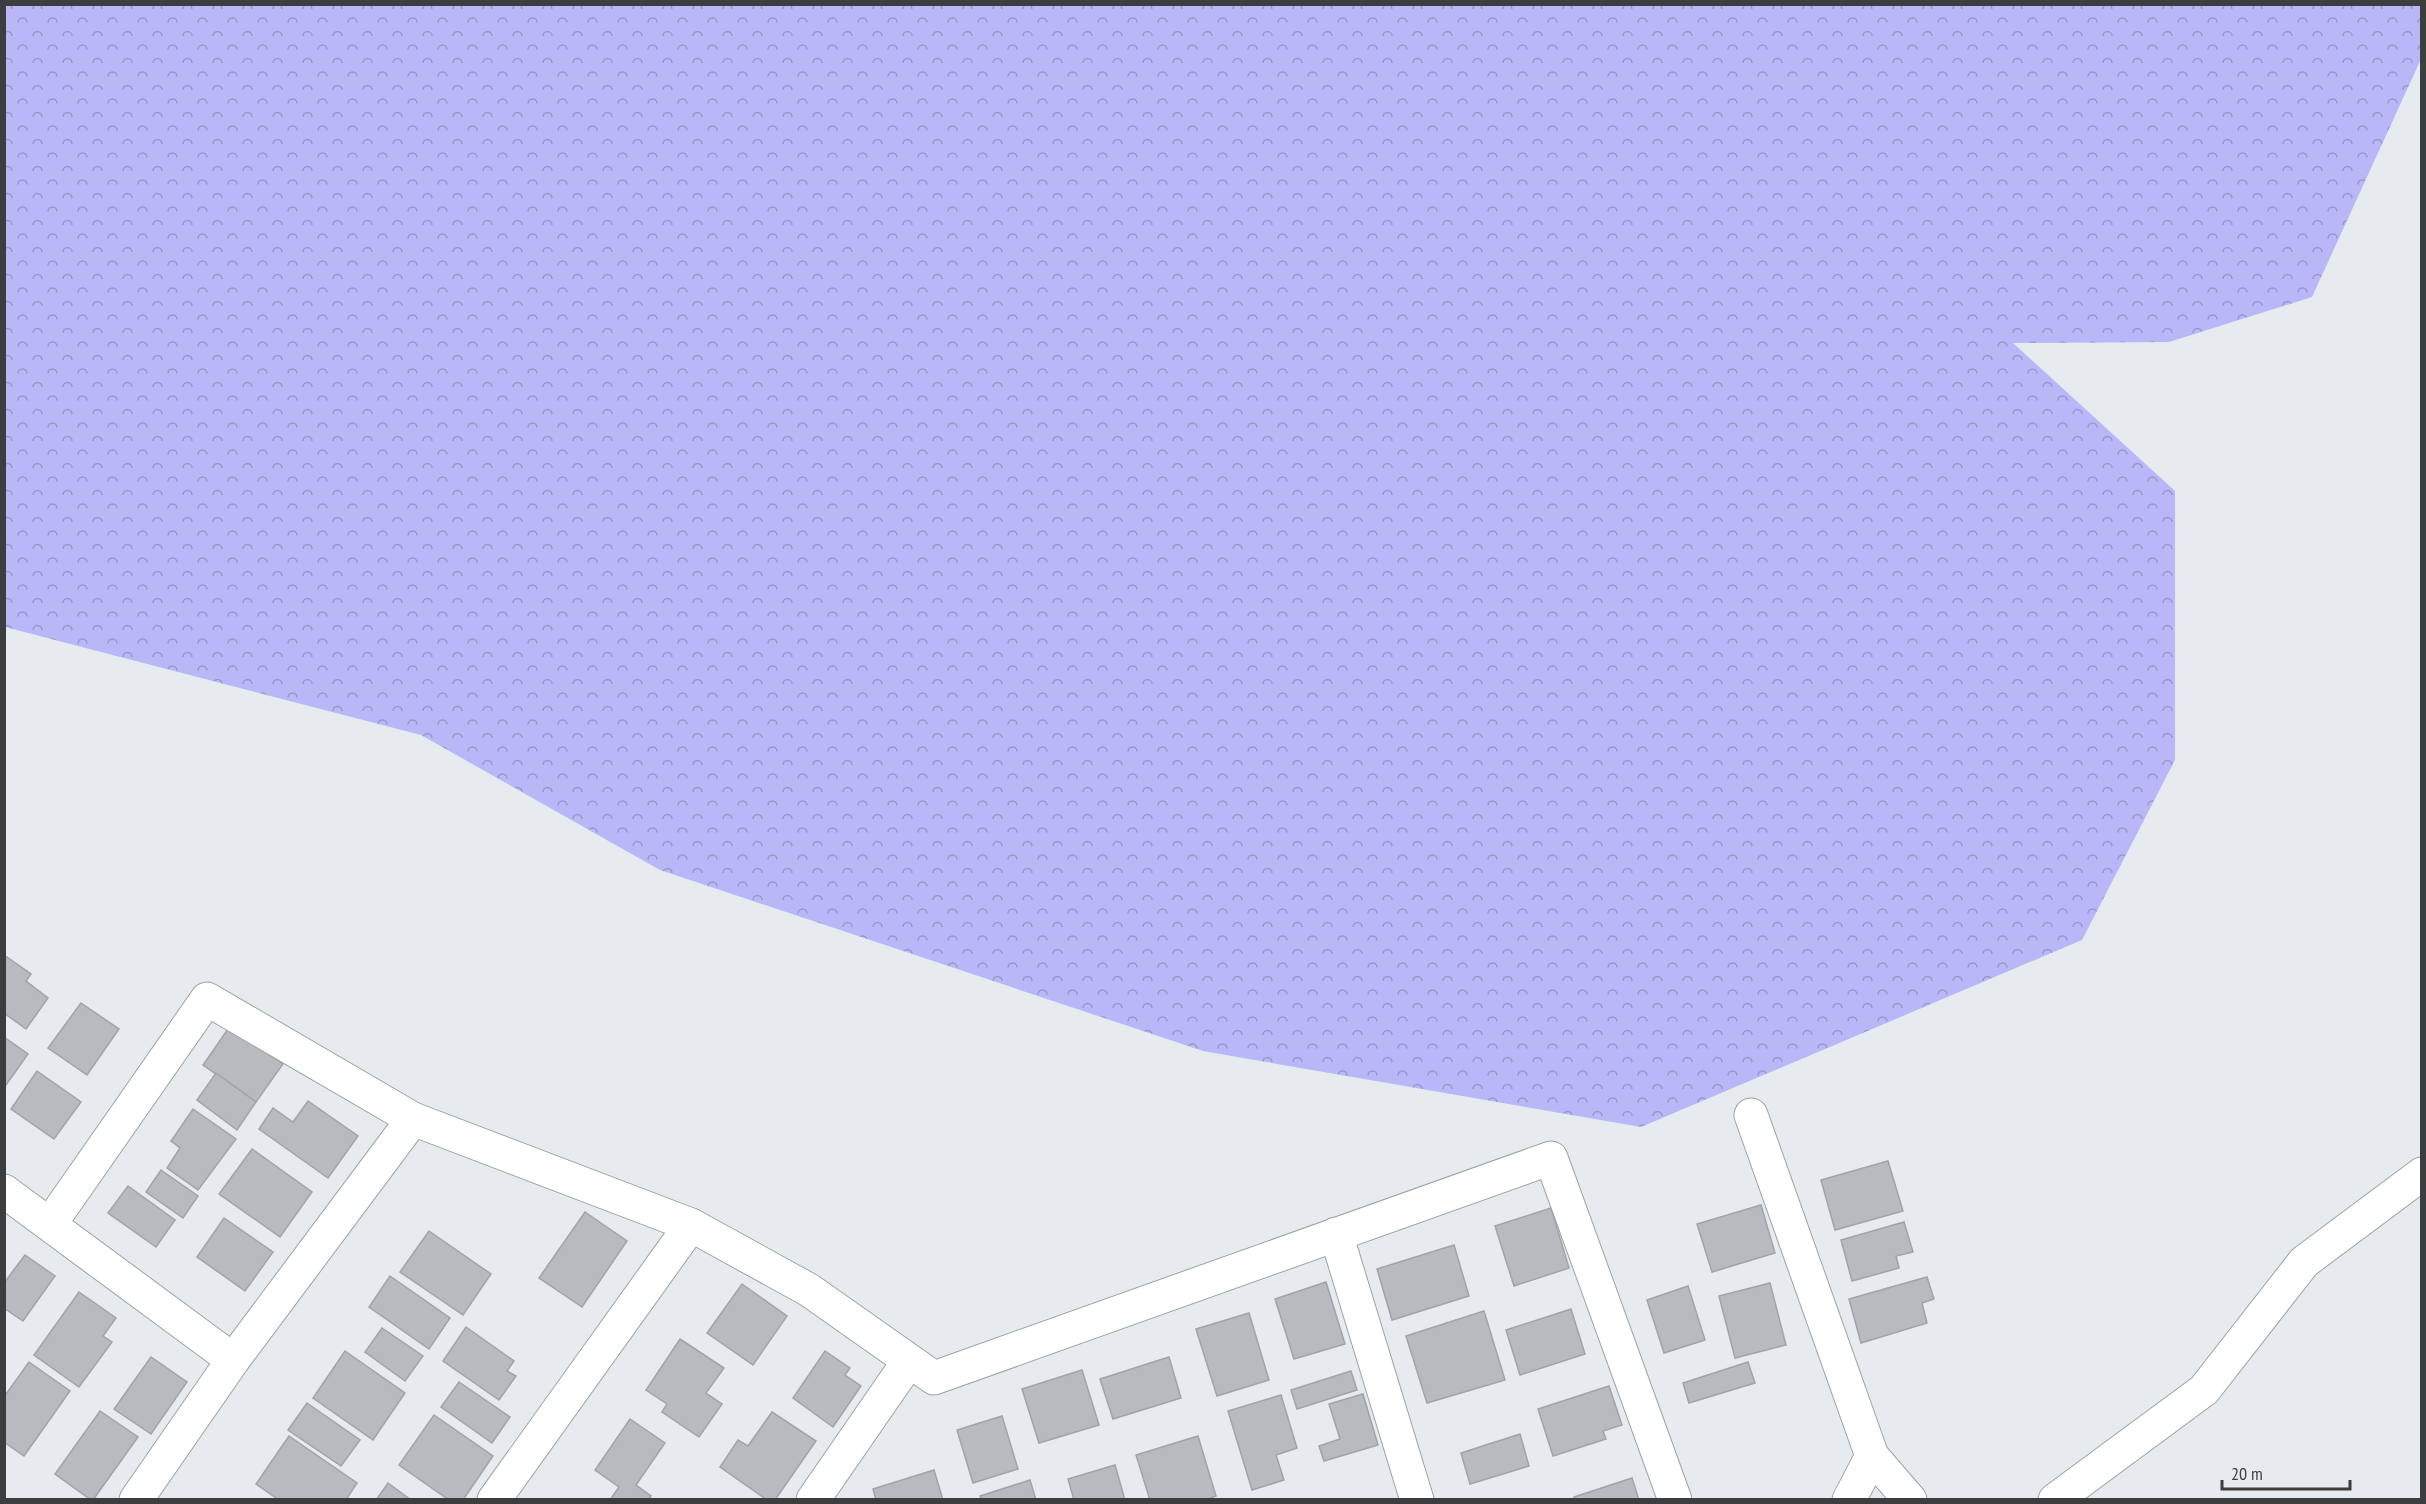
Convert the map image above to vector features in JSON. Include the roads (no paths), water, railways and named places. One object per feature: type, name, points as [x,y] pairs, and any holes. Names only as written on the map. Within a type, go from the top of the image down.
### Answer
[{"type":"street","points":[[50,1224],[207,999],[413,1119],[691,1225],[809,1290],[934,1378],[1551,1158],[1675,1500]]},
{"type":"street","points":[[1751,1115],[1872,1456],[1910,1500]]},
{"type":"street","points":[[136,1500],[233,1360],[413,1119]]},
{"type":"street","points":[[2055,1500],[2204,1390],[2304,1262],[2421,1174]]},
{"type":"street","points":[[4,1191],[233,1360]]},
{"type":"street","points":[[494,1500],[691,1225]]},
{"type":"street","points":[[1336,1234],[1410,1498]]},
{"type":"street","points":[[813,1500],[909,1361]]},
{"type":"street","points":[[1850,1500],[1872,1456]]}]
